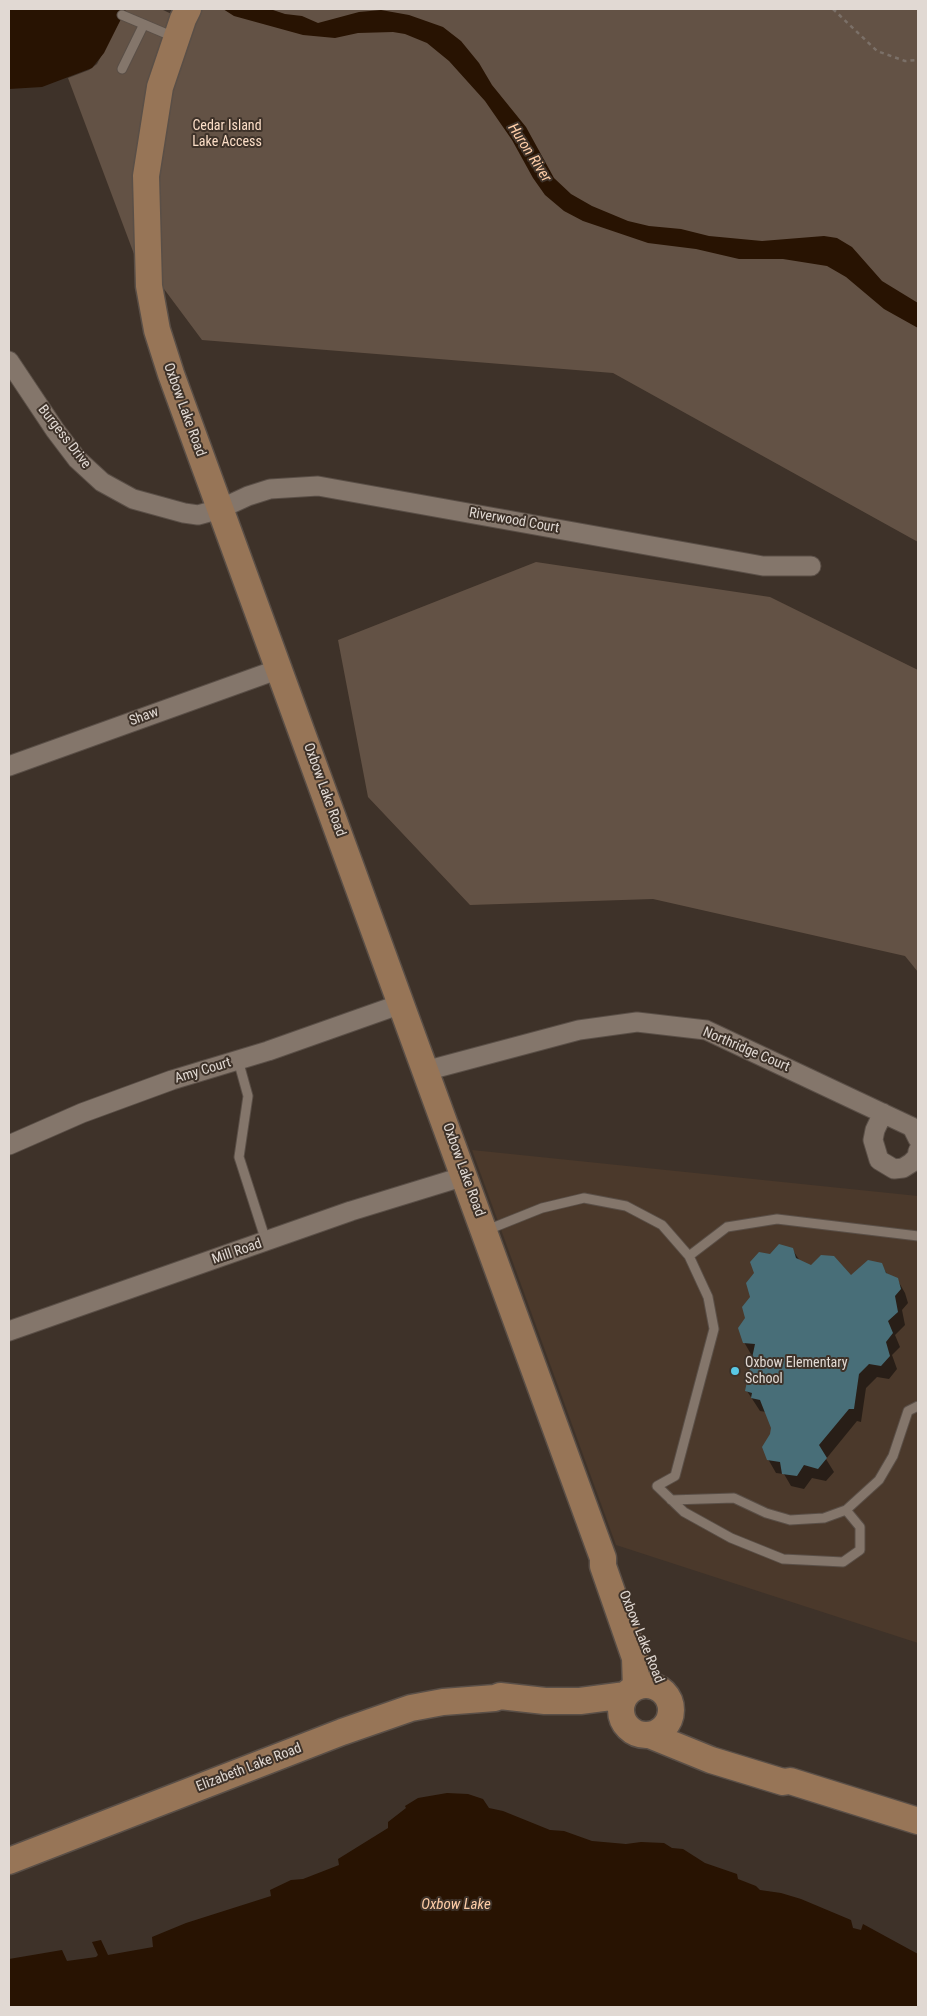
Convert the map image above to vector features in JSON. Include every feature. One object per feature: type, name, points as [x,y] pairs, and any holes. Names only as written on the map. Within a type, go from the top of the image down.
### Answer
[{"type":"street","name":"Oxbow Lake Road","points":[[188,9],[160,87],[146,176],[149,286],[157,330],[220,509],[603,1558],[603,1566],[632,1648],[636,1668],[631,1691]]},
{"type":"street","name":"Burgess Drive","points":[[9,361],[55,430],[77,459],[102,482],[133,499],[184,513],[198,514],[220,509]]},
{"type":"street","name":"Riverwood Court","points":[[220,509],[248,496],[270,489],[318,486],[763,566],[811,566]]},
{"type":"street","name":"Shaw","points":[[9,766],[280,669]]},
{"type":"street","name":"Amy Court","points":[[9,1145],[82,1113],[172,1080],[238,1060],[401,1004]]},
{"type":"street","name":"Northridge Court","points":[[425,1072],[579,1030],[637,1022],[706,1030],[912,1127],[918,1139]]},
{"type":"street","points":[[883,1113],[873,1140],[879,1160],[894,1169],[903,1168],[911,1163],[918,1151]]},
{"type":"street","name":"Mill Road","points":[[9,1330],[392,1197],[465,1176]]},
{"type":"street","name":"Oxbow Lake Road","points":[[603,1558],[609,1563],[635,1615],[662,1692]]},
{"type":"street","points":[[598,1700],[618,1679],[632,1648]]},
{"type":"street","points":[[649,1685],[662,1692],[670,1704],[661,1727],[642,1736],[635,1733],[624,1722],[622,1705],[631,1691],[649,1685]]},
{"type":"street","name":"Elizabeth Lake Road","points":[[9,1860],[396,1712],[443,1702],[500,1696],[545,1701],[598,1700],[631,1691]]},
{"type":"street","name":"Elizabeth Lake Road","points":[[495,1698],[501,1703],[535,1711],[572,1714],[598,1713],[624,1722]]},
{"type":"street","points":[[661,1727],[711,1760],[784,1782],[790,1781],[918,1822]]},
{"type":"lane","points":[[122,15],[176,38]]},
{"type":"lane","points":[[122,69],[144,24]]},
{"type":"lane","points":[[238,1060],[248,1096],[239,1157],[266,1241]]},
{"type":"lane","points":[[485,1231],[542,1208],[584,1198],[626,1206],[662,1225],[689,1256],[708,1297],[714,1329],[675,1476],[657,1486],[684,1512],[731,1538],[783,1559],[843,1562],[860,1550],[860,1528],[846,1510]]},
{"type":"lane","points":[[689,1256],[727,1227],[777,1219],[918,1236]]},
{"type":"lane","points":[[672,1500],[734,1498],[766,1513],[790,1520],[824,1518],[846,1510],[879,1480],[892,1456],[908,1411],[918,1406]]},
{"type":"path","points":[[833,9],[876,51],[905,61],[918,60]]},
{"type":"shaded area","name":"Oxbow Elementary School","points":[[472,1150],[918,1196],[918,1643],[616,1545]]},
{"type":"green space","name":"Cedar Island Lake Access","points":[[126,9],[161,9],[180,18],[185,9],[918,9],[918,542],[613,373],[202,340],[164,289],[149,294],[68,78],[89,70],[97,64]]},
{"type":"green space","points":[[536,562],[770,597],[918,670],[918,972],[905,956],[653,899],[470,905],[368,797],[338,640]]},
{"type":"water","points":[[9,9],[126,9],[104,53],[92,68],[42,87],[9,89]]},
{"type":"water","name":"Huron River","points":[[223,9],[270,9],[285,14],[302,16],[318,23],[359,12],[381,10],[409,15],[443,27],[461,41],[479,63],[492,85],[526,127],[554,178],[571,194],[592,206],[628,221],[649,226],[681,229],[709,236],[762,241],[824,236],[837,238],[852,247],[882,281],[918,303],[918,328],[884,309],[846,277],[827,266],[783,259],[739,259],[696,249],[648,243],[583,221],[564,211],[545,195],[533,178],[512,140],[485,101],[449,61],[427,43],[405,34],[393,32],[358,33],[335,38],[303,35],[234,16]]},
{"type":"water","name":"Oxbow Lake","points":[[447,1793],[468,1794],[483,1799],[489,1808],[503,1811],[550,1830],[564,1831],[592,1841],[626,1844],[641,1842],[664,1843],[672,1848],[683,1849],[705,1863],[737,1874],[738,1879],[756,1886],[760,1890],[781,1893],[801,1899],[851,1920],[853,1928],[861,1930],[863,1924],[918,1954],[918,2007],[9,2007],[9,1959],[62,1950],[67,1961],[96,1957],[98,1955],[92,1942],[101,1940],[108,1955],[153,1947],[152,1937],[186,1923],[271,1896],[270,1890],[291,1880],[303,1879],[339,1865],[338,1859],[388,1828],[388,1822],[406,1808],[405,1806],[418,1798]]},
{"type":"building","points":[[779,1244],[793,1248],[796,1258],[811,1265],[821,1255],[834,1256],[851,1275],[868,1260],[882,1263],[886,1273],[898,1278],[901,1289],[895,1296],[898,1312],[888,1321],[893,1333],[886,1342],[890,1356],[881,1366],[869,1364],[859,1374],[854,1409],[849,1409],[819,1445],[827,1458],[818,1469],[804,1465],[797,1476],[782,1474],[780,1462],[767,1460],[762,1447],[770,1434],[771,1428],[760,1400],[751,1398],[752,1393],[745,1391],[755,1344],[743,1343],[738,1328],[745,1318],[742,1307],[750,1297],[746,1283],[754,1273],[750,1262],[759,1252],[770,1254]]},
{"type":"place","name":"Oxbow Elementary School","points":[[735,1371]]}]
